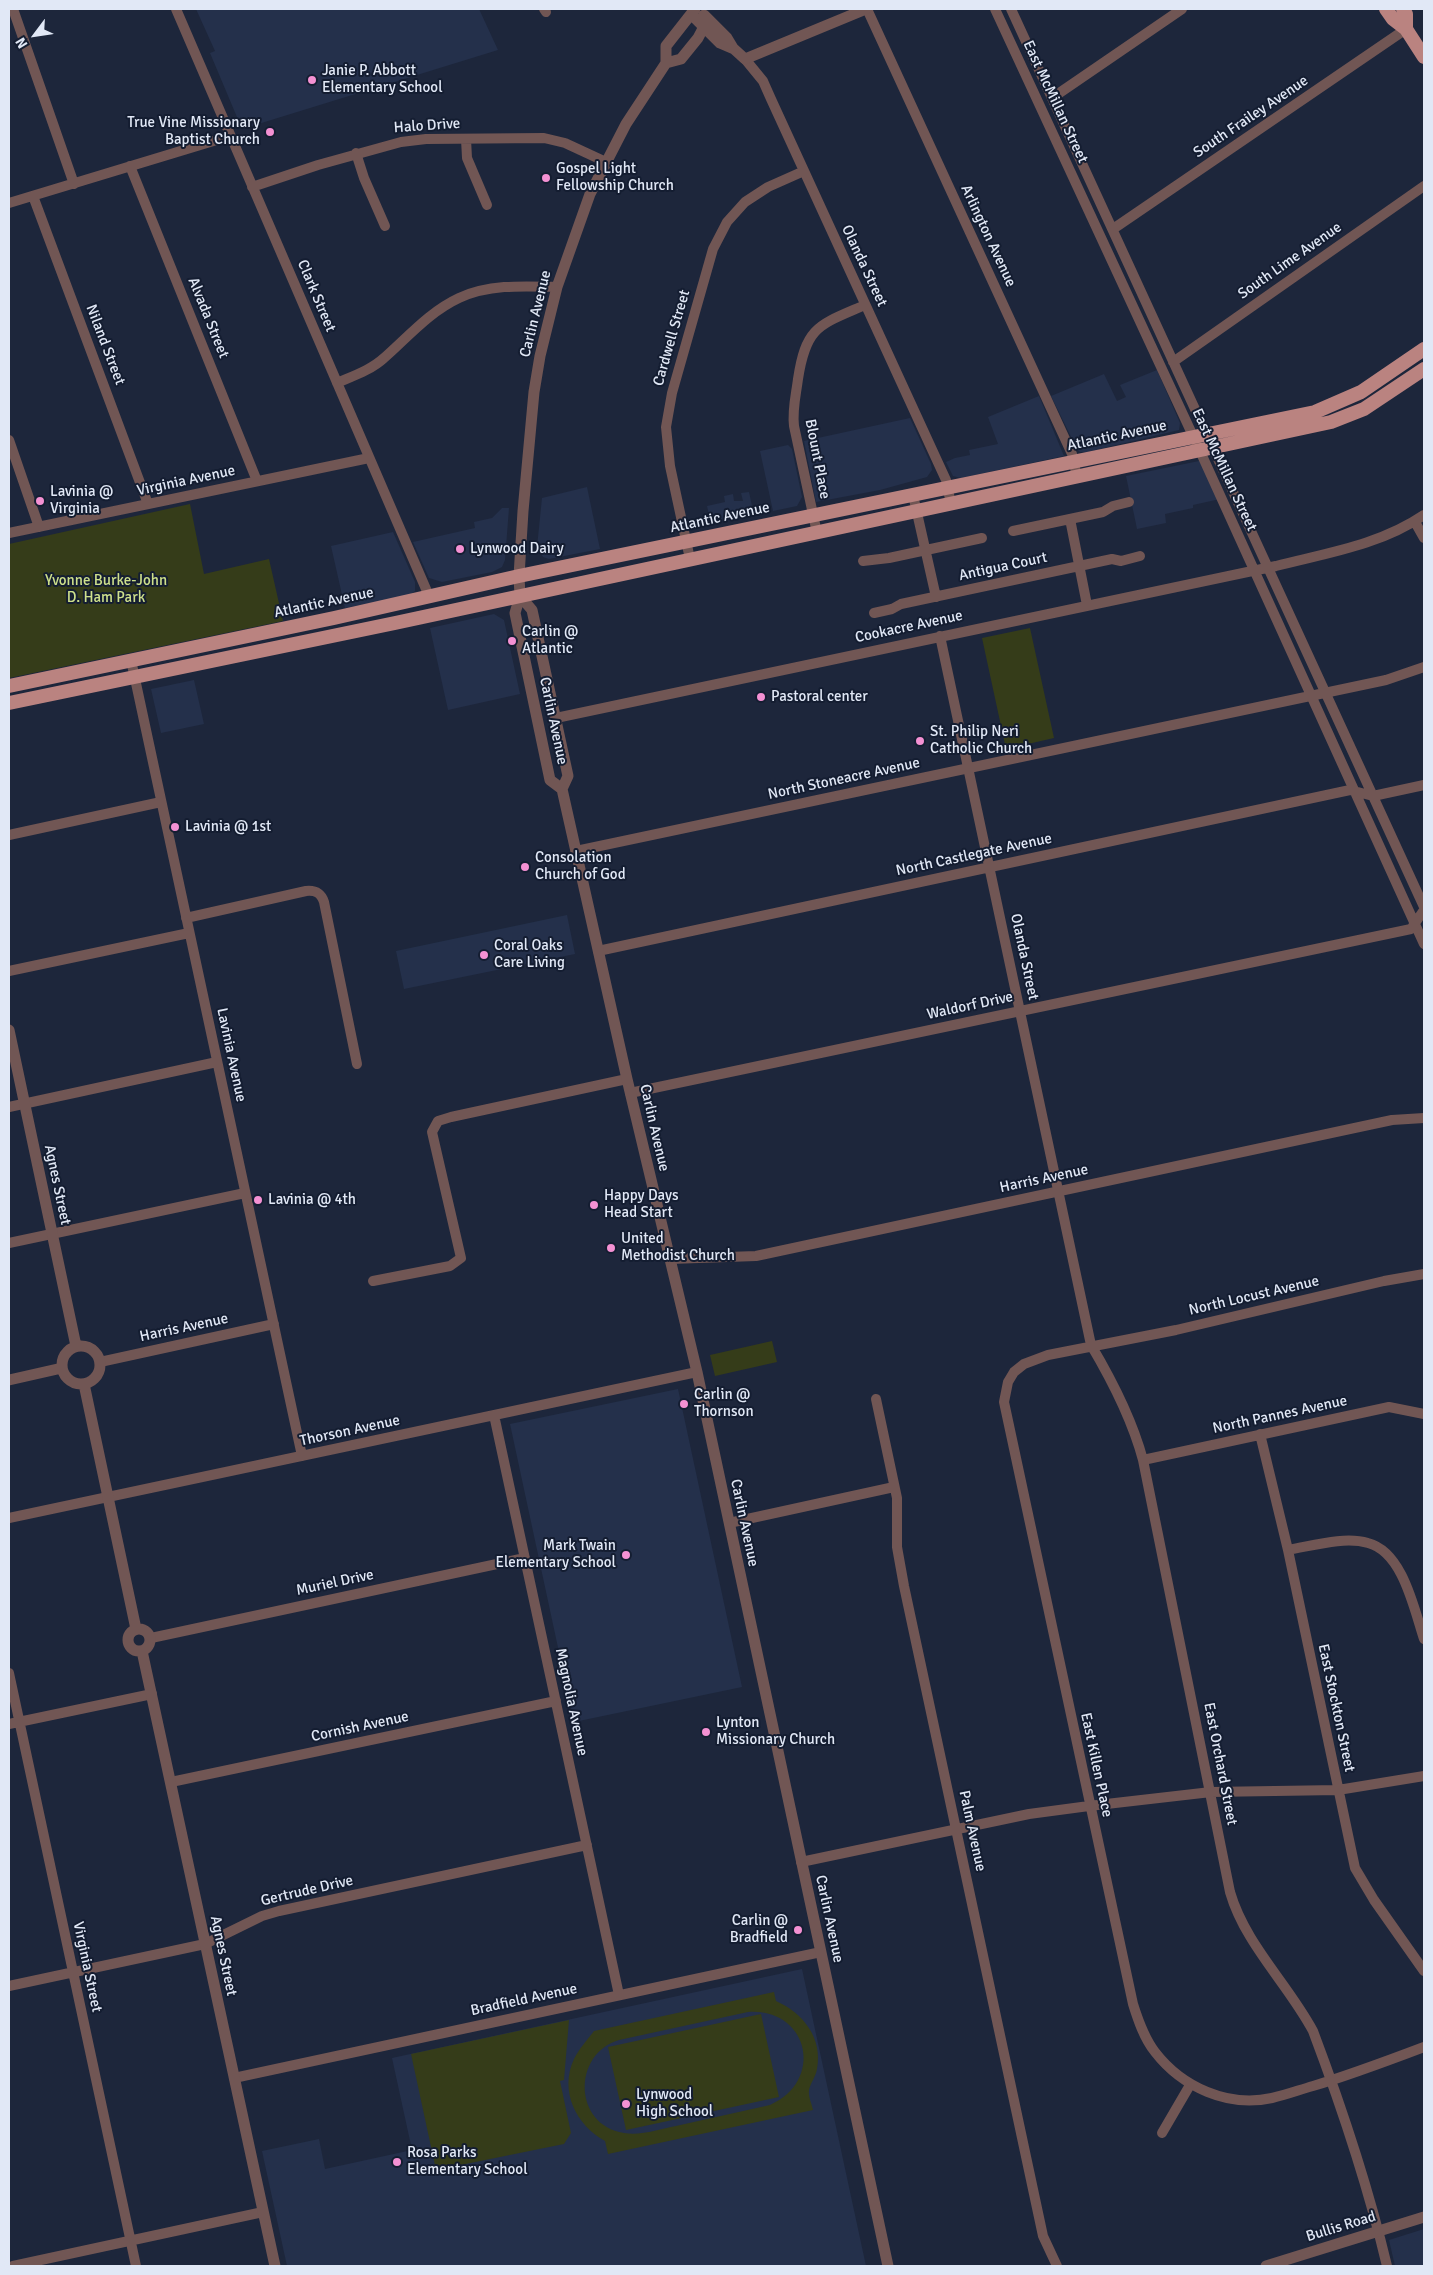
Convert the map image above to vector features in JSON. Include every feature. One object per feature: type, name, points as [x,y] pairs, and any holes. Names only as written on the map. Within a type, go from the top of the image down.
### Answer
[{"type":"main road","points":[[1386,9],[1393,20],[1406,29],[1424,57]]},
{"type":"main road","points":[[1403,9],[1406,14],[1406,29]]},
{"type":"main road","name":"Atlantic Avenue","points":[[9,686],[334,618],[519,576],[1315,412],[1336,405],[1361,392],[1424,349]]},
{"type":"main road","points":[[9,703],[817,533],[1340,419],[1364,408],[1424,369]]},
{"type":"street","points":[[13,9],[74,184]]},
{"type":"street","name":"Clark Street","points":[[176,9],[428,596]]},
{"type":"street","points":[[745,59],[866,9]]},
{"type":"street","name":"Arlington Avenue","points":[[866,9],[1073,462],[1077,477]]},
{"type":"street","name":"East McMillan Street","points":[[995,9],[1192,437],[1206,449],[1268,567],[1424,909]]},
{"type":"street","name":"East McMillan Street","points":[[1011,9],[1206,434],[1206,449],[1254,570],[1424,944]]},
{"type":"street","points":[[1052,98],[1182,9]]},
{"type":"street","name":"Olanda Street","points":[[693,10],[706,22],[720,43],[734,49],[763,81],[944,475],[951,504]]},
{"type":"street","name":"Carlin Avenue","points":[[562,789],[550,780],[515,614],[520,596],[519,576],[532,405],[540,356],[557,287],[577,227],[606,162],[634,111],[666,63],[666,46],[693,10]]},
{"type":"street","name":"Carlin Avenue","points":[[666,63],[681,59],[706,22]]},
{"type":"street","name":"South Frailey Avenue","points":[[1113,230],[1406,29]]},
{"type":"street","points":[[9,204],[230,136]]},
{"type":"street","name":"Halo Drive","points":[[252,187],[356,154],[402,142],[537,138],[555,140],[606,162]]},
{"type":"street","points":[[466,139],[467,158],[487,205]]},
{"type":"street","points":[[356,154],[364,178],[385,226]]},
{"type":"street","name":"Alvada Street","points":[[130,166],[257,481]]},
{"type":"street","name":"Cardwell Street","points":[[690,559],[670,466],[667,421],[672,393],[713,249],[727,222],[744,202],[762,190],[804,171]]},
{"type":"street","name":"South Lime Avenue","points":[[1173,362],[1424,186]]},
{"type":"street","name":"Niland Street","points":[[33,196],[148,504]]},
{"type":"street","points":[[337,383],[377,364],[429,317],[459,298],[500,288],[557,287]]},
{"type":"street","name":"Blount Place","points":[[817,533],[793,419],[804,350],[812,336],[822,326],[865,304]]},
{"type":"street","points":[[9,440],[39,527]]},
{"type":"street","name":"Virginia Avenue","points":[[9,533],[369,458]]},
{"type":"street","points":[[913,495],[936,597]]},
{"type":"street","points":[[1013,531],[1103,512],[1113,506],[1129,502]]},
{"type":"street","name":"Cookacre Avenue","points":[[556,718],[1268,567],[1374,541],[1393,534],[1424,515]]},
{"type":"street","points":[[1070,519],[1087,605]]},
{"type":"street","points":[[1415,522],[1424,538]]},
{"type":"street","points":[[862,561],[982,538]]},
{"type":"street","name":"Antigua Court","points":[[874,613],[936,597],[1079,566],[1112,559],[1121,560],[1140,556]]},
{"type":"street","name":"Carlin Avenue","points":[[520,596],[532,610],[556,718],[568,776],[562,789],[630,1093],[696,1372],[888,2266]]},
{"type":"street","name":"Olanda Street","points":[[940,636],[1079,1285]]},
{"type":"street","name":"Lavinia Avenue","points":[[131,660],[302,1456]]},
{"type":"street","name":"North Stoneacre Avenue","points":[[576,851],[1386,680],[1424,667]]},
{"type":"street","points":[[1373,796],[1424,785]]},
{"type":"street","name":"North Castlegate Avenue","points":[[598,951],[1350,790],[1373,796]]},
{"type":"street","points":[[9,835],[161,802]]},
{"type":"street","points":[[186,918],[306,891],[318,893],[324,902],[357,1064]]},
{"type":"street","points":[[1415,923],[1424,909]]},
{"type":"street","name":"Waldorf Drive","points":[[630,1093],[1411,929],[1415,923]]},
{"type":"street","points":[[9,971],[189,933]]},
{"type":"street","name":"Agnes Street","points":[[9,1030],[76,1346]]},
{"type":"street","points":[[9,1107],[217,1062]]},
{"type":"street","points":[[373,1282],[450,1266],[459,1261],[461,1253],[432,1132],[434,1124],[451,1116],[627,1079]]},
{"type":"street","name":"Harris Avenue","points":[[670,1259],[756,1256],[1392,1120],[1424,1118]]},
{"type":"street","points":[[9,1243],[245,1193]]},
{"type":"street","name":"North Locust Avenue","points":[[1091,1346],[1176,1330],[1424,1274]]},
{"type":"street","name":"East Orchard Street","points":[[1079,1285],[1091,1346],[1125,1410],[1135,1433],[1143,1460],[1236,1911],[1304,2013],[1313,2031],[1332,2081],[1387,2266]]},
{"type":"street","name":"Harris Avenue","points":[[100,1362],[274,1324]]},
{"type":"street","points":[[76,1346],[87,1347],[93,1350],[100,1362],[95,1378],[84,1384],[68,1379],[62,1368],[67,1352],[76,1346]]},
{"type":"street","name":"East Killen Place","points":[[1091,1346],[1048,1355],[1024,1364],[1014,1372],[1008,1382],[1004,1402],[1133,2004],[1142,2029],[1154,2051],[1168,2067],[1190,2084],[1221,2098],[1256,2100],[1272,2098],[1332,2081],[1424,2047]]},
{"type":"street","points":[[9,1380],[62,1368]]},
{"type":"street","name":"Thorson Avenue","points":[[9,1518],[696,1372]]},
{"type":"street","points":[[84,1384],[136,1629]]},
{"type":"street","name":"Palm Avenue","points":[[876,1399],[897,1498],[898,1555],[1043,2236],[1057,2266]]},
{"type":"street","name":"North Pannes Avenue","points":[[1143,1460],[1389,1407],[1424,1414]]},
{"type":"street","name":"Magnolia Avenue","points":[[494,1415],[619,1995]]},
{"type":"street","name":"East Stockton Street","points":[[1260,1434],[1288,1550],[1355,1868],[1374,1900],[1424,1971]]},
{"type":"street","points":[[729,1523],[894,1487]]},
{"type":"street","points":[[1288,1550],[1346,1542],[1369,1543],[1388,1555],[1404,1580],[1424,1639]]},
{"type":"street","name":"Muriel Drive","points":[[151,1638],[525,1558]]},
{"type":"street","points":[[136,1629],[145,1631],[151,1638],[150,1645],[142,1652],[133,1650],[128,1643],[129,1636],[136,1629]]},
{"type":"street","name":"Agnes Street","points":[[142,1652],[275,2266]]},
{"type":"street","name":"Virginia Street","points":[[9,1673],[14,1723],[73,1972],[136,2266]]},
{"type":"street","points":[[14,1723],[152,1694]]},
{"type":"street","name":"Cornish Avenue","points":[[170,1782],[556,1701]]},
{"type":"street","points":[[801,1862],[1029,1814],[1211,1792],[1338,1790],[1424,1776]]},
{"type":"street","name":"Gertrude Drive","points":[[9,1986],[205,1944],[262,1916],[279,1911],[587,1846]]},
{"type":"street","name":"Bradfield Avenue","points":[[234,2078],[821,1952]]},
{"type":"street","points":[[1162,2133],[1190,2084]]},
{"type":"street","points":[[13,2266],[263,2212]]},
{"type":"street","name":"Bullis Road","points":[[1266,2266],[1424,2217]]},
{"type":"shaded area","name":"Janie P. Abbott Elementary School","points":[[196,9],[479,9],[498,50],[242,129],[210,53],[215,51]]},
{"type":"shaded area","points":[[1157,370],[1180,423],[1179,430],[1087,452],[1080,452],[1051,396],[1104,374],[1117,401],[1126,397],[1120,385]]},
{"type":"shaded area","points":[[1039,396],[1064,456],[961,478],[953,476],[946,462],[970,455],[969,450],[998,444],[988,417]]},
{"type":"shaded area","points":[[910,418],[931,464],[932,470],[927,477],[880,490],[816,502],[804,441]]},
{"type":"shaded area","points":[[788,445],[792,449],[802,497],[797,506],[773,511],[760,451]]},
{"type":"shaded area","points":[[1199,461],[1220,499],[1193,505],[1193,508],[1165,514],[1166,523],[1137,529],[1126,476]]},
{"type":"shaded area","points":[[587,487],[600,549],[549,559],[543,557],[537,547],[542,498]]},
{"type":"shaded area","points":[[749,492],[754,515],[711,524],[707,506],[725,502],[724,496],[733,494],[734,501],[743,501],[741,493]]},
{"type":"shaded area","points":[[502,508],[509,508],[505,560],[502,567],[492,572],[442,582],[429,578],[413,542],[475,528],[474,522],[492,518]]},
{"type":"shaded area","points":[[393,532],[415,582],[415,591],[409,596],[345,608],[331,546]]},
{"type":"shaded area","points":[[494,614],[504,620],[520,694],[448,710],[430,628]]},
{"type":"shaded area","points":[[194,680],[204,724],[161,733],[151,689]]},
{"type":"shaded area","name":"Coral Oaks Care Living","points":[[567,915],[575,954],[404,989],[396,951]]},
{"type":"shaded area","name":"Mark Twain Elementary School","points":[[678,1389],[742,1687],[574,1722],[510,1424]]},
{"type":"shaded area","name":"Lynwood High School","points":[[802,1969],[866,2266],[287,2266],[262,2151],[319,2139],[325,2169],[412,2150],[392,2058]]},
{"type":"shaded area","points":[[1424,2229],[1424,2266],[1395,2266],[1389,2240]]},
{"type":"green space","name":"Yvonne Burke-John D. Ham Park","points":[[190,504],[204,574],[269,559],[283,621],[9,678],[9,544]]},
{"type":"green space","points":[[1030,628],[1054,738],[1006,749],[982,638]]},
{"type":"green space","points":[[772,1341],[777,1362],[715,1376],[710,1355]]},
{"type":"green space","points":[[774,1992],[776,2001],[795,2012],[814,2037],[818,2058],[816,2072],[809,2090],[813,2110],[608,2154],[605,2141],[586,2126],[578,2116],[573,2106],[568,2083],[574,2059],[594,2031]],"holes":[[[748,2012],[769,2014],[785,2021],[796,2033],[802,2048],[803,2064],[798,2080],[787,2094],[770,2105],[637,2134],[624,2133],[607,2127],[595,2117],[588,2104],[585,2089],[586,2073],[593,2059],[604,2048],[619,2040]]]},
{"type":"green space","points":[[761,2014],[779,2097],[626,2130],[608,2047]]},
{"type":"green space","points":[[569,2020],[564,2080],[560,2081],[571,2133],[564,2144],[436,2170],[411,2054]]},
{"type":"place","name":"Janie P. Abbott Elementary School","points":[[312,80]]},
{"type":"place","name":"True Vine Missionary Baptist Church","points":[[270,132]]},
{"type":"place","name":"Gospel Light Fellowship Church","points":[[546,178]]},
{"type":"place","name":"Lavinia @ Virginia","points":[[40,501]]},
{"type":"place","name":"Lynwood Dairy","points":[[460,549]]},
{"type":"place","name":"Carlin @ Atlantic","points":[[512,641]]},
{"type":"place","name":"Pastoral center","points":[[761,697]]},
{"type":"place","name":"St. Philip Neri Catholic Church","points":[[920,741]]},
{"type":"place","name":"Lavinia @ 1st","points":[[175,827]]},
{"type":"place","name":"Consolation Church of God","points":[[525,867]]},
{"type":"place","name":"Coral Oaks Care Living","points":[[484,955]]},
{"type":"place","name":"Lavinia @ 4th","points":[[258,1200]]},
{"type":"place","name":"Happy Days Head Start","points":[[594,1205]]},
{"type":"place","name":"United Methodist Church","points":[[611,1248]]},
{"type":"place","name":"Carlin @ Thornson","points":[[684,1404]]},
{"type":"place","name":"Mark Twain Elementary School","points":[[626,1555]]},
{"type":"place","name":"Lynton Missionary Church","points":[[706,1732]]},
{"type":"place","name":"Carlin @ Bradfield","points":[[798,1930]]},
{"type":"place","name":"Lynwood High School","points":[[626,2104]]},
{"type":"place","name":"Rosa Parks Elementary School","points":[[397,2162]]}]
